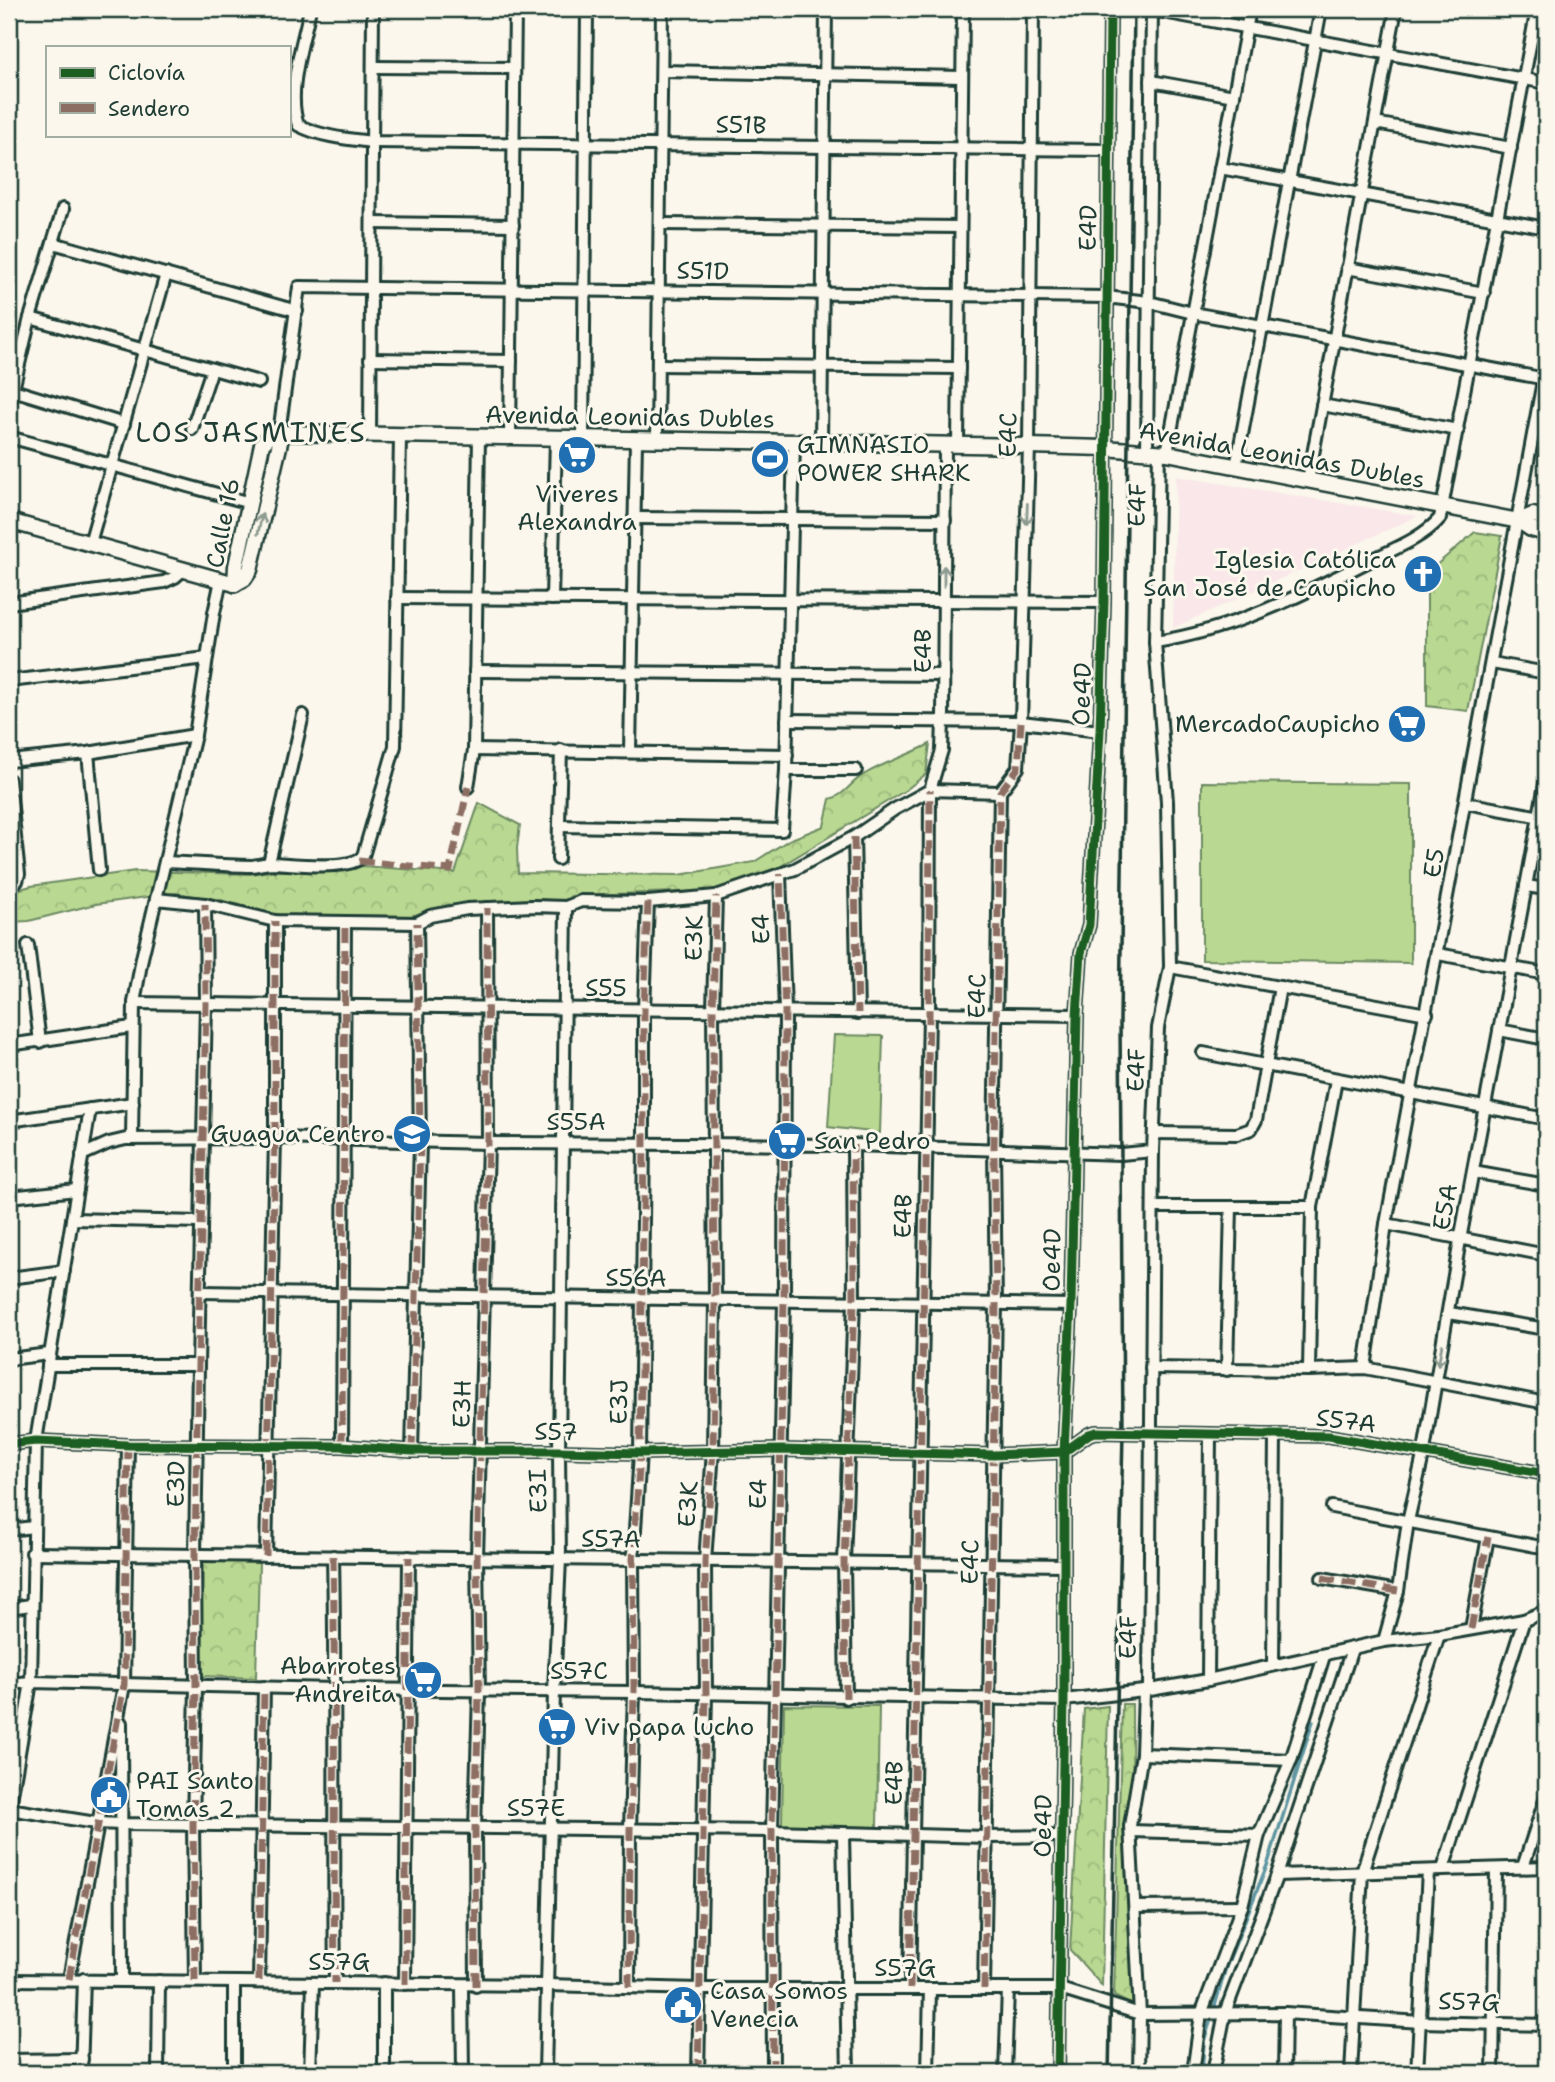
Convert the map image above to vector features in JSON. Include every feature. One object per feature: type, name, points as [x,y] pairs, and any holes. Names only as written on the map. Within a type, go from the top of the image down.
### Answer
[{"type":"main road","name":"Avenida Leonidas Dubles","points":[[279,433],[1029,446],[1158,452],[1519,521],[1531,529],[1546,533]]},
{"type":"main road","name":"Calle 16","points":[[279,433],[281,438],[250,570],[244,579],[228,582],[234,575],[262,444],[270,436],[279,433]]},
{"type":"main road","name":"Avenida Leonidas Dubles","points":[[1519,521],[1533,515],[1546,518]]},
{"type":"main road","points":[[9,521],[228,582]]},
{"type":"street","name":"S51B","points":[[310,9],[293,105],[298,125],[313,133],[373,142],[1108,150]]},
{"type":"street","points":[[370,436],[373,9]]},
{"type":"street","points":[[510,438],[515,9]]},
{"type":"street","points":[[583,439],[587,9]]},
{"type":"street","points":[[657,441],[662,9]]},
{"type":"street","points":[[821,443],[826,9]]},
{"type":"street","name":"E4B","points":[[910,1989],[929,1014],[930,790],[942,750],[945,520],[959,369],[963,9]]},
{"type":"street","name":"E4C","points":[[984,1989],[994,1455],[994,1149],[1000,792],[1018,768],[1020,722],[1029,446],[1033,9]]},
{"type":"street","name":"E4D","points":[[1105,448],[1109,9]]},
{"type":"street","points":[[1158,452],[1149,302],[1152,9],[1546,83]]},
{"type":"street","name":"E4F","points":[[1139,2073],[1140,2014],[1130,1831],[1142,1754],[1146,1691],[1153,1151],[1158,1028],[1170,967],[1167,802],[1155,642],[1158,452],[1193,313],[1250,9]]},
{"type":"street","points":[[1236,467],[1321,9]]},
{"type":"street","points":[[1307,481],[1396,9]]},
{"type":"street","points":[[1155,642],[1191,635],[1288,603],[1430,528],[1440,518],[1537,9]]},
{"type":"street","points":[[373,67],[514,68]]},
{"type":"street","points":[[662,71],[962,77]]},
{"type":"street","points":[[1151,81],[1234,96]]},
{"type":"street","points":[[1374,123],[1511,148]]},
{"type":"street","points":[[1220,168],[1546,228]]},
{"type":"street","points":[[9,407],[30,318],[63,209]]},
{"type":"street","points":[[372,223],[513,225]]},
{"type":"street","points":[[660,224],[960,227]]},
{"type":"street","points":[[53,243],[297,311],[279,433]]},
{"type":"street","points":[[1348,268],[1484,293]]},
{"type":"street","points":[[90,543],[166,274]]},
{"type":"street","name":"S51D","points":[[297,311],[299,287],[1106,297],[1149,302],[1193,313],[1545,378]]},
{"type":"street","points":[[30,318],[259,382]]},
{"type":"street","points":[[370,359],[511,361]]},
{"type":"street","points":[[658,365],[959,369]]},
{"type":"street","name":"E5","points":[[1365,1368],[1386,1224],[1546,365]]},
{"type":"street","points":[[192,429],[212,369]]},
{"type":"street","points":[[13,390],[124,424]]},
{"type":"street","points":[[1322,405],[1458,430]]},
{"type":"street","points":[[165,862],[250,866],[269,863],[316,865],[359,861],[363,856],[395,746],[400,436]]},
{"type":"street","points":[[9,437],[250,503]]},
{"type":"street","points":[[468,787],[474,750],[479,437]]},
{"type":"street","points":[[552,598],[556,438]]},
{"type":"street","points":[[630,751],[636,441]]},
{"type":"street","points":[[559,826],[778,831],[784,827],[794,443]]},
{"type":"street","name":"Oe4D","points":[[1058,2073],[1063,1836],[1064,1452],[1071,1306],[1077,1015],[1081,953],[1089,925],[1100,731],[1105,448]]},
{"type":"street","points":[[635,518],[945,520]]},
{"type":"street","points":[[9,603],[164,582],[183,570]]},
{"type":"street","points":[[132,1139],[134,1003],[195,735],[207,658],[228,582]]},
{"type":"street","points":[[397,598],[1104,602]]},
{"type":"street","points":[[9,681],[207,658]]},
{"type":"street","points":[[1492,663],[1546,673]]},
{"type":"street","points":[[475,671],[944,675]]},
{"type":"street","points":[[269,863],[303,715]]},
{"type":"street","points":[[788,720],[1020,722],[1100,731]]},
{"type":"street","points":[[9,761],[88,753],[195,735]]},
{"type":"street","points":[[474,750],[787,755]]},
{"type":"street","points":[[558,859],[561,750]]},
{"type":"street","points":[[88,753],[99,870]]},
{"type":"street","points":[[786,770],[856,771]]},
{"type":"street","name":"E5A","points":[[1384,1641],[1398,1591],[1408,1521],[1449,1313],[1499,1030],[1526,886],[1543,817],[1546,779]]},
{"type":"street","points":[[9,780],[19,874],[13,883]]},
{"type":"street","points":[[156,899],[205,904],[275,921],[417,923],[446,912],[487,908],[566,907],[581,901],[648,902],[716,896],[795,869],[854,837],[895,809],[930,790],[1000,792]]},
{"type":"street","points":[[1466,803],[1543,817]]},
{"type":"street","points":[[854,837],[858,1013]]},
{"type":"street","name":"E4","points":[[773,2073],[772,1831],[784,1301],[785,1011],[780,874]]},
{"type":"street","points":[[1526,886],[1546,889]]},
{"type":"street","name":"E3K","points":[[698,2073],[706,1694],[705,1561],[713,1451],[713,1010],[716,896]]},
{"type":"street","name":"E3J","points":[[629,1987],[634,1692],[633,1560],[640,1453],[643,1010],[648,902]]},
{"type":"street","name":"E3D","points":[[195,1981],[192,1825],[206,1004],[205,904]]},
{"type":"street","name":"E3I","points":[[545,2073],[554,1691],[560,1559],[566,907]]},
{"type":"street","name":"E3H","points":[[476,1986],[475,1829],[479,1692],[477,1558],[488,1143],[487,908]]},
{"type":"street","points":[[266,1556],[275,1138],[275,921]]},
{"type":"street","points":[[342,1446],[345,922]]},
{"type":"street","points":[[412,1451],[420,1142],[417,923]]},
{"type":"street","points":[[28,945],[40,1042]]},
{"type":"street","points":[[1438,954],[1546,974]]},
{"type":"street","points":[[1170,967],[1427,1014]]},
{"type":"street","points":[[1154,1133],[1237,1134],[1251,1129],[1256,1120],[1280,987]]},
{"type":"street","name":"S55","points":[[134,1003],[1077,1015]]},
{"type":"street","points":[[9,1045],[132,1027]]},
{"type":"street","points":[[1499,1030],[1546,1039]]},
{"type":"street","points":[[1203,1053],[1546,1119]]},
{"type":"street","points":[[1309,1370],[1312,1207],[1336,1080]]},
{"type":"street","points":[[9,1121],[133,1103]]},
{"type":"street","points":[[9,1811],[31,1682],[36,1441],[90,1109]]},
{"type":"street","name":"S55A","points":[[82,1156],[109,1143],[132,1139],[275,1138],[488,1143],[853,1145],[1121,1154],[1153,1151]]},
{"type":"street","points":[[846,1698],[844,1562],[854,1302],[853,1145]]},
{"type":"street","points":[[1473,1172],[1546,1185]]},
{"type":"street","points":[[9,1197],[77,1190]]},
{"type":"street","points":[[1154,1207],[1312,1207]]},
{"type":"street","points":[[1227,1370],[1231,1207]]},
{"type":"street","points":[[72,1219],[201,1222]]},
{"type":"street","points":[[1386,1224],[1546,1255]]},
{"type":"street","points":[[9,1278],[64,1270]]},
{"type":"street","name":"S56A","points":[[201,1292],[1071,1306]]},
{"type":"street","points":[[1449,1313],[1546,1329]]},
{"type":"street","points":[[9,1359],[198,1365]]},
{"type":"street","points":[[1151,1368],[1365,1368],[1546,1403]]},
{"type":"street","name":"S57A","points":[[1064,1452],[1096,1432],[1329,1436],[1546,1474]]},
{"type":"street","points":[[1209,1680],[1210,1435]]},
{"type":"street","points":[[1273,1665],[1275,1435]]},
{"type":"street","name":"S57","points":[[9,1444],[36,1441],[128,1445],[270,1444],[412,1451],[640,1453],[781,1450],[994,1455],[1064,1452]]},
{"type":"street","points":[[69,1979],[96,1823],[124,1685],[128,1445]]},
{"type":"street","points":[[1332,1507],[1546,1548]]},
{"type":"street","points":[[9,1530],[33,1527]]},
{"type":"street","points":[[1471,1629],[1488,1536]]},
{"type":"street","name":"S57A","points":[[32,1553],[1064,1565]]},
{"type":"street","points":[[333,1556],[335,1983]]},
{"type":"street","points":[[405,1984],[409,1557]]},
{"type":"street","points":[[1322,1578],[1398,1591]]},
{"type":"street","points":[[9,1608],[31,1605]]},
{"type":"street","name":"S57C","points":[[9,1684],[31,1682],[479,1692],[634,1692],[1064,1700],[1146,1691],[1324,1656],[1384,1641],[1439,1635],[1524,1620],[1546,1608]]},
{"type":"street","points":[[1443,1870],[1524,1620]]},
{"type":"street","points":[[1351,2073],[1362,1871],[1439,1635]]},
{"type":"street","points":[[1213,2073],[1225,2013],[1277,1875],[1352,1649]]},
{"type":"street","points":[[1193,2073],[1201,2014],[1242,1906],[1259,1835],[1291,1760],[1324,1656]]},
{"type":"street","points":[[259,1982],[264,1687]]},
{"type":"street","points":[[121,1703],[122,1979]]},
{"type":"street","points":[[1142,1754],[1291,1760]]},
{"type":"street","points":[[1523,1867],[1546,1797]]},
{"type":"street","name":"S57E","points":[[9,1811],[122,1824],[1063,1836]]},
{"type":"street","points":[[1130,1831],[1259,1835]]},
{"type":"street","points":[[843,1833],[848,2073]]},
{"type":"street","points":[[1277,1875],[1546,1867]]},
{"type":"street","points":[[1493,2073],[1496,1869]]},
{"type":"street","points":[[1417,2073],[1428,1871]]},
{"type":"street","points":[[1135,1907],[1242,1906]]},
{"type":"street","points":[[81,2073],[84,1979]]},
{"type":"street","name":"S57G","points":[[9,1980],[122,1979],[700,1989],[1060,1989],[1140,2014],[1285,2013],[1421,2022],[1546,2025]]},
{"type":"street","points":[[158,2073],[159,1981]]},
{"type":"street","points":[[234,1983],[234,2073]]},
{"type":"street","points":[[310,2073],[313,1983]]},
{"type":"street","points":[[384,1983],[384,2073]]},
{"type":"street","points":[[462,1986],[463,2073]]},
{"type":"street","points":[[928,2073],[930,1989]]},
{"type":"street","points":[[1005,2073],[1008,1989]]},
{"type":"street","points":[[1284,2073],[1285,2013]]},
{"type":"street","points":[[9,2060],[82,2059]]},
{"type":"shaded area","points":[[1176,476],[1418,516],[1173,628]]},
{"type":"green space","points":[[1475,532],[1502,536],[1468,711],[1427,706],[1427,586],[1435,566]]},
{"type":"green space","points":[[930,744],[926,774],[906,790],[776,869],[711,891],[582,895],[571,896],[564,901],[534,899],[447,905],[411,916],[273,915],[220,900],[176,893],[96,904],[29,921],[9,922],[9,892],[31,886],[135,871],[250,874],[362,866],[455,873],[479,803],[520,825],[518,873],[679,875],[754,862],[789,840],[824,826],[830,799],[840,795],[860,777]]},
{"type":"green space","points":[[1202,782],[1411,784],[1411,963],[1202,960]]},
{"type":"green space","points":[[834,1035],[883,1036],[880,1133],[828,1127]]},
{"type":"green space","points":[[203,1561],[259,1563],[256,1678],[200,1676]]},
{"type":"green space","points":[[1122,1704],[1132,1704],[1134,2006],[1114,1996]]},
{"type":"green space","points":[[784,1705],[879,1706],[877,1827],[782,1825]]},
{"type":"green space","points":[[1108,1706],[1102,1986],[1070,1950],[1084,1709]]},
{"type":"waterway","points":[[1214,2009],[1226,1967],[1268,1863],[1313,1721]]},
{"type":"waterway","points":[[1202,2073],[1204,2041],[1211,2019]]},
{"type":"railway","points":[[1109,2073],[1123,1432],[1120,1021],[1134,9]]},
{"type":"marked path","points":[[984,1989],[996,1304],[994,1149],[1000,792],[1018,768],[1021,722]]},
{"type":"marked path","points":[[359,861],[450,870],[468,787]]},
{"type":"marked path","points":[[910,1989],[929,1014],[930,790]]},
{"type":"marked path","points":[[854,837],[858,1013]]},
{"type":"marked path","points":[[773,2073],[772,1831],[784,1301],[785,1011],[780,874]]},
{"type":"marked path","points":[[698,2073],[706,1694],[705,1561],[713,1451],[713,1010],[716,896]]},
{"type":"marked path","points":[[629,1987],[634,1692],[633,1560],[640,1453],[644,1010],[648,902]]},
{"type":"marked path","points":[[195,1981],[195,1555],[206,1004],[205,904]]},
{"type":"marked path","points":[[476,1986],[475,1829],[479,1692],[477,1558],[488,1143],[487,908]]},
{"type":"marked path","points":[[266,1556],[275,1138],[275,921]]},
{"type":"marked path","points":[[342,1446],[345,922]]},
{"type":"marked path","points":[[412,1451],[420,1142],[417,923]]},
{"type":"marked path","points":[[846,1698],[844,1562],[854,1302],[853,1145]]},
{"type":"marked path","points":[[69,1979],[124,1685],[128,1445]]},
{"type":"marked path","points":[[1471,1629],[1488,1537]]},
{"type":"marked path","points":[[333,1556],[335,1983]]},
{"type":"marked path","points":[[405,1984],[409,1557]]},
{"type":"marked path","points":[[1322,1578],[1398,1591]]},
{"type":"marked path","points":[[259,1981],[264,1687]]},
{"type":"cycle path","points":[[1058,2073],[1064,1700],[1064,1452],[1071,1305],[1077,1015],[1081,953],[1089,925],[1104,602],[1109,9]]},
{"type":"cycle path","points":[[9,1444],[36,1441],[128,1445],[342,1446],[412,1451],[640,1453],[781,1450],[994,1455],[1064,1452],[1096,1432],[1329,1436],[1546,1474]]},
{"type":"place","name":"Viveres Alexandra","points":[[577,455]]},
{"type":"place","name":"GIMNASIO POWER SHARK","points":[[770,459]]},
{"type":"place","name":"Iglesia Católica San José de Caupicho","points":[[1423,574]]},
{"type":"place","name":"MercadoCaupicho","points":[[1407,724]]},
{"type":"place","name":"Guagua Centro","points":[[412,1134]]},
{"type":"place","name":"San Pedro","points":[[787,1141]]},
{"type":"place","name":"Abarrotes Andreita","points":[[423,1680]]},
{"type":"place","name":"Viv papa lucho","points":[[557,1727]]},
{"type":"place","name":"PAI Santo Tomas 2","points":[[109,1795]]},
{"type":"place","name":"Casa Somos Venecia","points":[[683,2005]]},
{"type":"district","name":"LOS JASMINES","points":[[251,432]]}]
